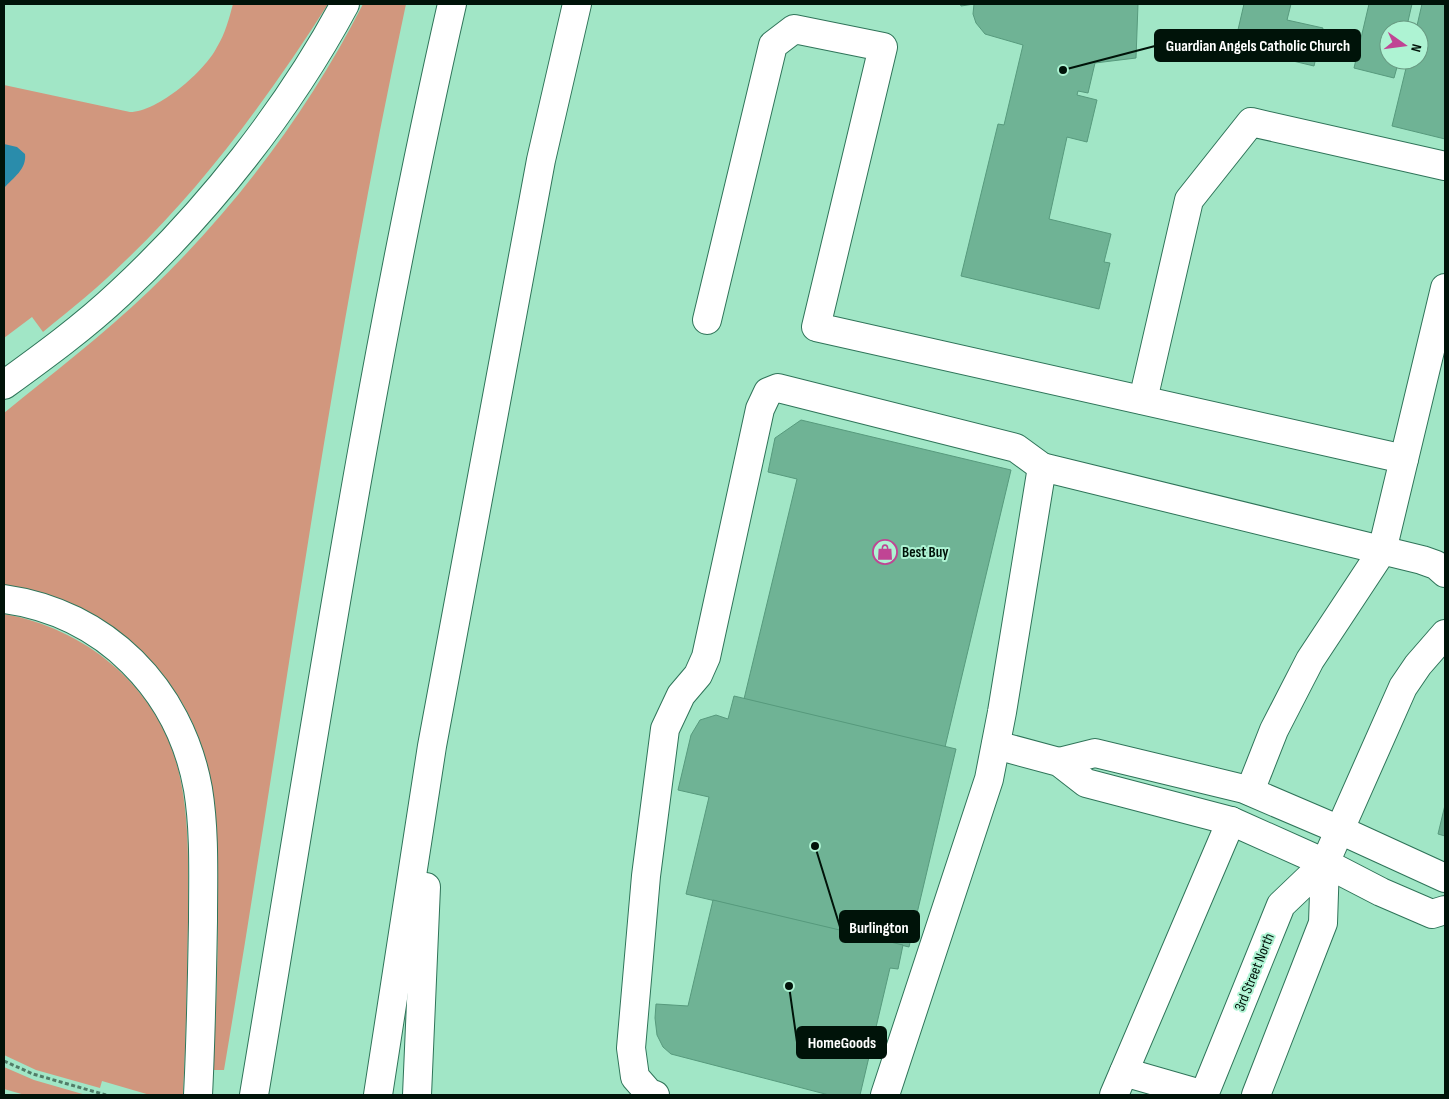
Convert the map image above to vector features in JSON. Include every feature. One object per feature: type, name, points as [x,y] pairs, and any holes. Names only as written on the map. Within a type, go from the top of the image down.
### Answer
[{"type":"main road","points":[[4,385],[66,339],[119,294],[196,214],[284,101],[310,63],[345,4]]},
{"type":"main road","points":[[254,1095],[360,468],[420,149],[452,4]]},
{"type":"main road","points":[[378,1095],[432,746],[541,160],[577,4]]},
{"type":"main road","points":[[707,320],[773,45],[794,29],[819,32],[883,47],[816,327],[1404,459]]},
{"type":"main road","points":[[1143,400],[1189,200],[1250,122],[1445,166]]},
{"type":"main road","points":[[1250,791],[1274,730],[1310,660],[1382,551],[1445,288]]},
{"type":"main road","points":[[641,1089],[632,1039],[646,876],[665,729],[681,696],[698,676],[706,657],[760,409],[768,392],[778,388],[1016,448],[1042,467],[1422,560],[1436,565],[1445,573]]},
{"type":"main road","points":[[885,1095],[989,779],[1042,467]]},
{"type":"main road","points":[[4,599],[59,613],[96,631],[112,643],[136,664],[156,688],[173,715],[185,740],[198,792],[202,837],[202,958],[198,1095]]},
{"type":"main road","name":"3rd Street North","points":[[1256,1095],[1323,924],[1325,863],[1403,687],[1418,665],[1445,634]]},
{"type":"main road","points":[[996,745],[1059,762],[1086,783],[1230,821],[1325,863],[1381,892],[1432,914],[1445,910]]},
{"type":"main road","points":[[417,1095],[432,746]]},
{"type":"main road","points":[[1059,762],[1095,753],[1250,791],[1445,878]]},
{"type":"main road","points":[[1204,1095],[1119,1084],[1230,821]]},
{"type":"main road","name":"3rd Street North","points":[[1204,1095],[1281,904],[1325,863]]},
{"type":"path","points":[[4,1061],[33,1074],[106,1095]]},
{"type":"shaded area","points":[[233,4],[328,4],[283,72],[234,138],[182,202],[155,231],[106,279],[43,332],[32,317],[4,338],[4,85],[130,112],[141,110],[167,98],[192,78],[211,57],[222,37]]},
{"type":"shaded area","points":[[363,4],[406,4],[354,269],[331,403],[224,1070],[213,1070],[217,985],[217,871],[207,764],[196,730],[179,698],[158,669],[133,643],[104,622],[73,605],[39,592],[4,585],[4,413],[78,354],[132,307],[181,259],[211,226],[240,192],[294,120],[319,82]]},
{"type":"shaded area","points":[[4,614],[36,622],[66,634],[94,650],[119,670],[141,694],[159,720],[172,750],[184,799],[188,852],[186,1030],[183,1095],[150,1095],[102,1081],[100,1088],[36,1070],[4,1055]]},
{"type":"shaded area","points":[[4,1067],[34,1080],[86,1095],[25,1095],[4,1089]]},
{"type":"water","points":[[4,144],[17,147],[25,154],[25,159],[22,169],[4,188]]},
{"type":"building","points":[[974,4],[1138,4],[1136,58],[1095,63],[1088,93],[1078,91],[1077,95],[1097,100],[1087,142],[1067,137],[1049,219],[1111,234],[1104,262],[1110,263],[1099,309],[961,276],[998,124],[1004,125],[1023,45],[985,34],[976,23],[973,14]]},
{"type":"building","points":[[1244,4],[1291,4],[1287,20],[1323,28],[1314,66],[1234,47]]},
{"type":"building","points":[[1369,4],[1412,4],[1408,20],[1379,20],[1379,70],[1396,70],[1394,78],[1354,68]]},
{"type":"building","points":[[1422,4],[1445,4],[1445,139],[1392,126],[1406,70],[1429,70],[1429,20],[1418,20]]},
{"type":"building","name":"Best Buy","points":[[801,420],[1011,470],[945,747],[744,699],[797,479],[768,472],[775,438]]},
{"type":"building","points":[[734,696],[956,749],[909,947],[686,894],[709,797],[678,790],[691,735],[700,720],[716,715],[728,719]]},
{"type":"building","points":[[1445,805],[1445,836],[1438,834]]},
{"type":"building","points":[[713,900],[903,945],[898,969],[890,968],[860,1095],[829,1095],[671,1054],[663,1047],[657,1035],[656,1004],[688,1006]]},
{"type":"place","name":"Guardian Angels Catholic Church","points":[[1063,70]]},
{"type":"place","name":"Best Buy","points":[[885,552]]},
{"type":"place","name":"Burlington","points":[[815,846]]},
{"type":"place","name":"HomeGoods","points":[[789,986]]}]
